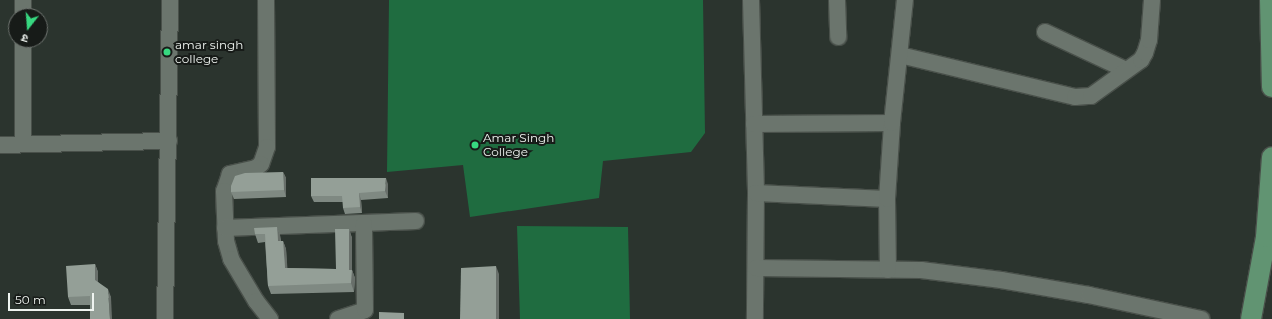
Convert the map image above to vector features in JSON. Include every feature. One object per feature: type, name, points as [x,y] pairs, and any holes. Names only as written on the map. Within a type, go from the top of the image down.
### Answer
[{"type":"main road","points":[[1270,0],[1272,87]]},
{"type":"main road","points":[[1251,319],[1266,236],[1272,157]]},
{"type":"main road","points":[[1257,319],[1272,223]]},
{"type":"main road","points":[[1265,319],[1272,284]]},
{"type":"street","points":[[165,319],[169,141],[170,0]]},
{"type":"street","points":[[266,0],[267,147],[261,164],[256,168],[237,171],[230,174],[224,191],[226,241],[232,259],[256,301],[270,319]]},
{"type":"street","points":[[751,0],[756,193],[755,319]]},
{"type":"street","points":[[836,0],[838,37]]},
{"type":"street","points":[[888,270],[887,199],[892,123],[900,55],[904,0]]},
{"type":"street","points":[[900,55],[1084,98],[1098,92],[1141,60],[1148,47],[1152,0]]},
{"type":"street","points":[[1045,32],[1126,70]]},
{"type":"street","points":[[23,48],[23,143]]},
{"type":"street","points":[[754,124],[892,123]]},
{"type":"street","points":[[0,145],[23,143],[169,141]]},
{"type":"street","points":[[756,193],[887,199]]},
{"type":"street","points":[[225,228],[416,221]]},
{"type":"street","points":[[338,319],[364,314],[364,224]]},
{"type":"street","points":[[756,268],[922,270],[1002,280],[1089,295],[1201,319]]},
{"type":"green space","points":[[389,0],[703,0],[705,133],[691,152],[603,161],[599,198],[470,217],[463,165],[387,172]]},
{"type":"green space","points":[[517,226],[628,227],[630,319],[520,319]]},
{"type":"building","points":[[283,172],[284,190],[231,192],[231,186],[235,176],[245,173]]},
{"type":"building","points":[[311,178],[386,178],[385,191],[359,193],[360,207],[343,208],[342,196],[311,196]]},
{"type":"building","points":[[277,227],[278,241],[283,241],[285,268],[336,269],[335,229],[349,229],[349,270],[352,270],[351,283],[268,286],[265,234],[255,234],[254,228]]},
{"type":"building","points":[[95,264],[95,280],[108,289],[110,319],[90,319],[90,296],[68,297],[66,266]]},
{"type":"building","points":[[496,266],[496,319],[460,319],[461,268]]},
{"type":"building","points":[[379,312],[404,313],[404,319],[379,319]]},
{"type":"place","name":"amar singh college","points":[[167,52]]},
{"type":"place","name":"Amar Singh College","points":[[475,145]]}]
